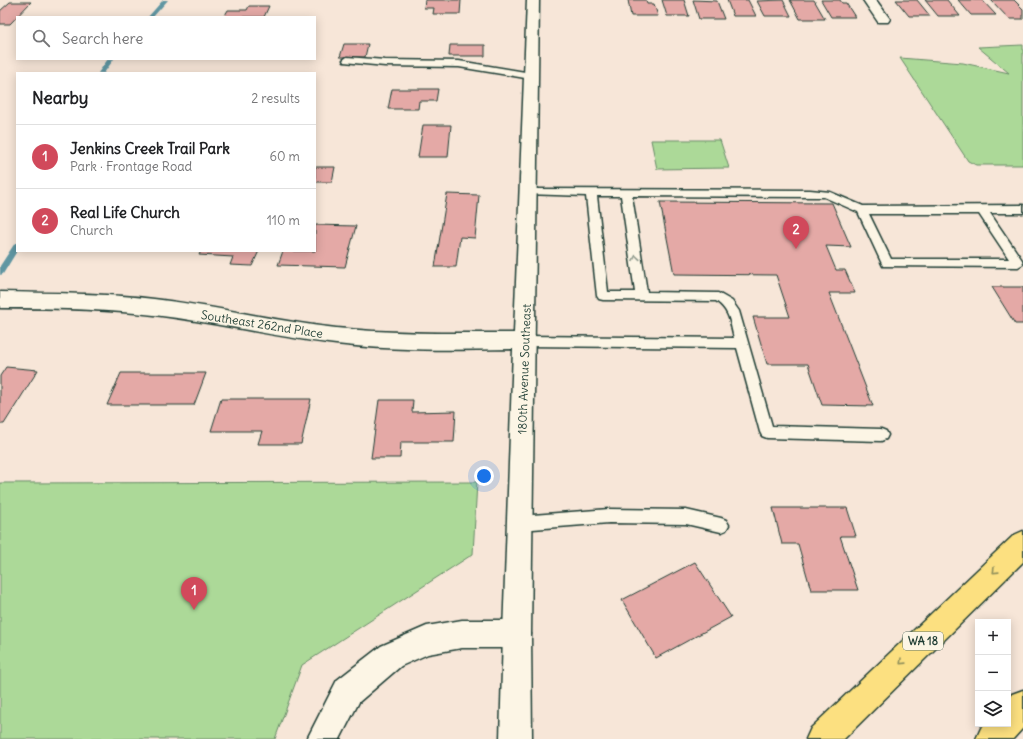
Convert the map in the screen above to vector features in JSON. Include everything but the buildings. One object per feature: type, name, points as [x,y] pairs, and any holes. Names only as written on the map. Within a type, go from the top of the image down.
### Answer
[{"type":"highway","name":"WA 18","points":[[822,739],[1023,544]]},
{"type":"highway","points":[[1011,719],[1023,705]]},
{"type":"highway","points":[[992,739],[1003,727]]},
{"type":"street","name":"180th Avenue Southeast","points":[[516,739],[517,634],[533,0]]},
{"type":"street","points":[[869,0],[883,19]]},
{"type":"street","name":"Southeast 262nd Place","points":[[0,300],[102,303],[175,309],[297,331],[359,338],[420,342],[525,341]]},
{"type":"street","points":[[323,739],[348,691],[391,656],[427,640],[462,634],[517,634]]},
{"type":"lane","points":[[347,60],[385,63],[459,64],[532,76]]},
{"type":"lane","points":[[529,192],[826,194],[862,210],[1023,209]]},
{"type":"lane","points":[[591,192],[603,296],[718,297],[728,304],[732,311],[767,432],[881,435]]},
{"type":"lane","points":[[626,192],[642,296]]},
{"type":"lane","points":[[862,210],[887,263],[1018,263],[982,210]]},
{"type":"lane","points":[[525,341],[742,343]]},
{"type":"lane","points":[[520,523],[609,516],[686,517],[721,525]]},
{"type":"green space","points":[[1023,45],[1023,165],[976,165],[968,161],[900,58],[963,63],[1009,73],[978,47]]},
{"type":"green space","points":[[651,140],[720,140],[729,168],[657,169]]},
{"type":"green space","points":[[477,482],[473,554],[302,665],[275,739],[0,739],[0,483]]},
{"type":"waterway","points":[[151,16],[166,0]]},
{"type":"waterway","points":[[102,72],[110,60]]},
{"type":"waterway","points":[[0,272],[16,247]]},
{"type":"place","name":"Real Life Church","points":[[796,249]]},
{"type":"place","name":"Jenkins Creek Trail Park","points":[[194,610]]}]
